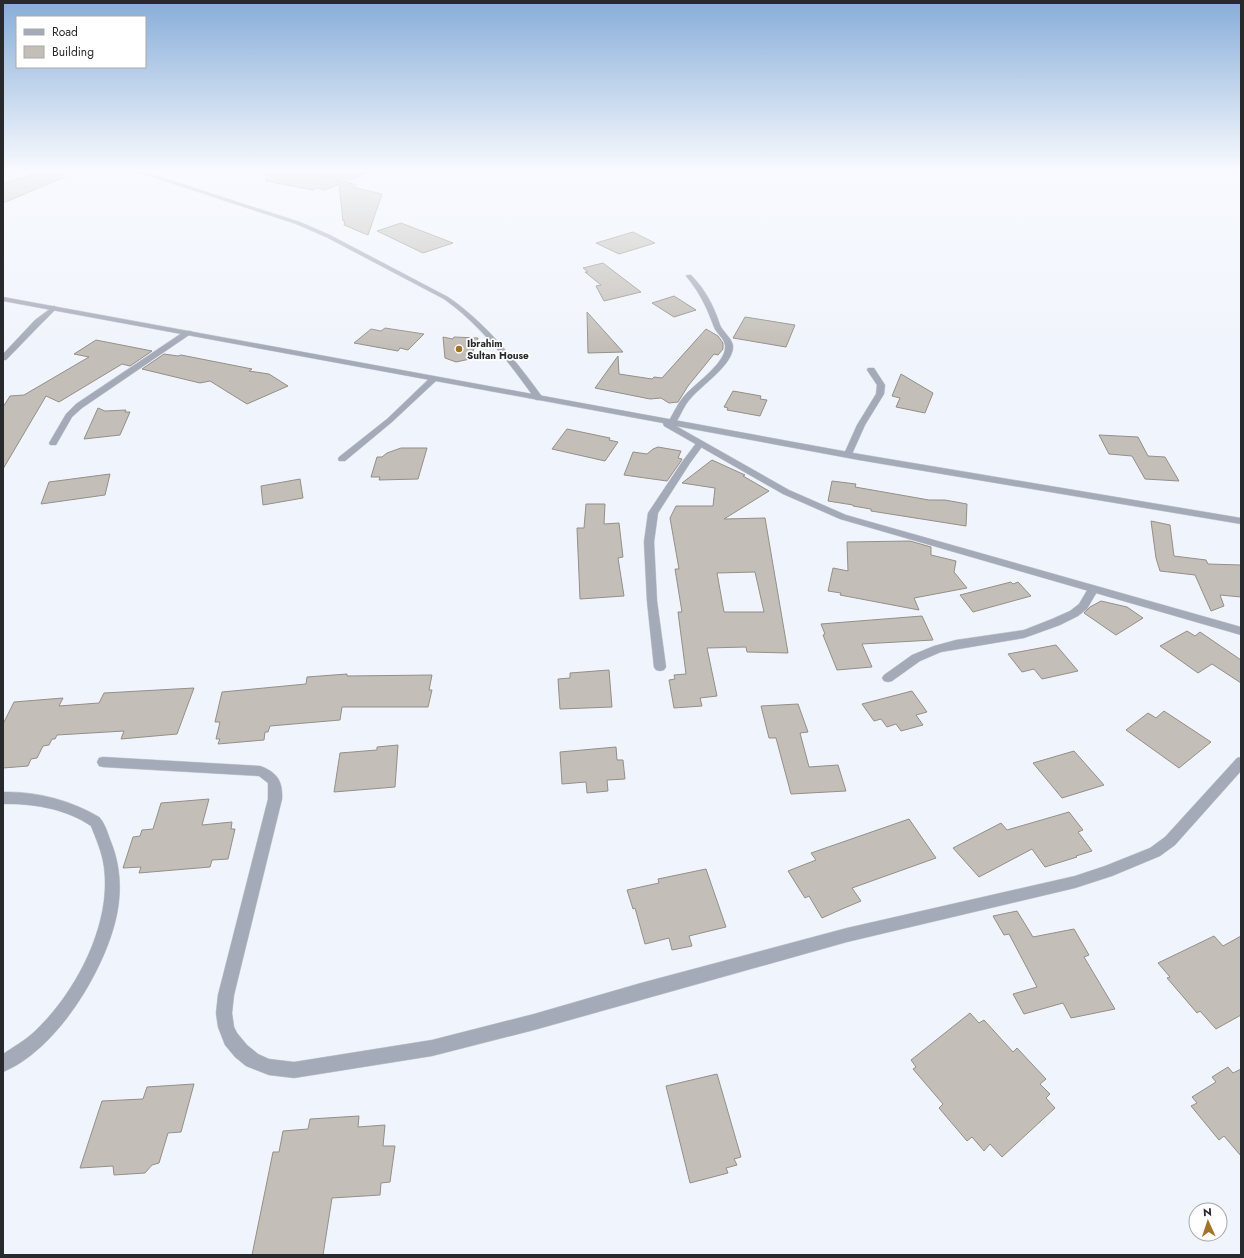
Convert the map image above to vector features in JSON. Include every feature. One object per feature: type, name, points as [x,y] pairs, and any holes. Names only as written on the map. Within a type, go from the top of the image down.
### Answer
[{"type":"street","points":[[316,231],[446,298],[462,309],[513,363],[539,398]]},
{"type":"street","points":[[672,422],[688,397],[711,376],[728,351],[728,342],[718,330],[711,310],[700,288],[689,276]]},
{"type":"street","points":[[3,298],[434,379],[848,454],[1241,521]]},
{"type":"street","points":[[3,358],[33,326],[54,308]]},
{"type":"street","points":[[53,443],[69,416],[79,406],[188,333]]},
{"type":"street","points":[[848,454],[861,425],[880,394],[881,385],[871,370]]},
{"type":"street","points":[[342,459],[381,429],[434,379]]},
{"type":"street","points":[[660,420],[786,492],[843,517],[1005,562],[1093,590],[1241,631]]},
{"type":"street","points":[[660,667],[651,586],[649,542],[653,513],[686,462],[700,444]]},
{"type":"street","points":[[888,678],[912,659],[946,646],[1020,635],[1046,626],[1080,610],[1088,602],[1093,590]]},
{"type":"street","points":[[104,762],[260,771],[270,775],[274,780],[276,789],[274,799],[226,994],[224,1013],[226,1027],[231,1039],[241,1051],[252,1060],[269,1067],[294,1070],[432,1048],[534,1022],[839,937],[1075,882],[1107,872],[1154,852],[1170,841],[1241,762]]},
{"type":"street","points":[[3,798],[13,797],[49,802],[72,810],[95,822],[107,847],[113,875],[110,915],[96,956],[60,1013],[32,1044],[3,1064]]},
{"type":"building","points":[[358,231],[369,231],[368,235]]},
{"type":"building","points":[[377,231],[421,231],[453,243],[423,253]]},
{"type":"building","points":[[633,232],[655,243],[619,254],[596,243]]},
{"type":"building","points":[[603,263],[641,292],[604,301],[596,286],[601,285],[585,272],[588,272],[583,268]]},
{"type":"building","points":[[674,296],[696,310],[674,317],[652,303]]},
{"type":"building","points":[[587,312],[623,352],[588,353]]},
{"type":"building","points":[[745,317],[795,325],[786,347],[733,338]]},
{"type":"building","points":[[385,328],[424,334],[408,350],[400,348],[398,351],[354,343],[371,329],[381,331]]},
{"type":"building","points":[[706,329],[718,336],[723,343],[723,349],[718,355],[714,354],[688,386],[678,402],[669,403],[661,398],[650,399],[595,388],[618,356],[619,374],[652,379],[654,377],[662,378]]},
{"type":"building","name":"Ibrahim Sultan House","points":[[443,337],[453,339],[454,337],[478,338],[470,359],[456,362],[445,358]]},
{"type":"building","points":[[96,340],[152,351],[130,366],[122,364],[59,402],[46,396],[3,469],[3,407],[10,396],[24,395],[89,357],[74,354]]},
{"type":"building","points":[[164,354],[181,355],[252,369],[249,371],[269,374],[288,386],[247,404],[210,381],[200,383],[142,369]]},
{"type":"building","points":[[901,374],[933,393],[925,413],[896,407],[900,398],[892,396]]},
{"type":"building","points":[[733,391],[761,396],[760,399],[767,400],[760,416],[727,410],[728,408],[724,407]]},
{"type":"building","points":[[98,408],[105,411],[126,410],[125,412],[130,412],[120,435],[84,439]]},
{"type":"building","points":[[567,429],[610,438],[609,440],[618,442],[605,461],[552,449]]},
{"type":"building","points":[[1099,435],[1138,437],[1148,456],[1165,457],[1179,481],[1145,479],[1132,456],[1109,454]]},
{"type":"building","points":[[658,447],[681,451],[678,458],[682,459],[667,481],[624,475],[633,452],[647,454]]},
{"type":"building","points":[[401,448],[427,448],[418,479],[379,480],[380,477],[371,477],[377,457],[382,457],[387,453]]},
{"type":"building","points":[[712,460],[745,475],[743,476],[769,491],[724,519],[765,518],[788,653],[747,652],[746,647],[707,648],[717,696],[700,698],[702,706],[674,708],[669,680],[675,679],[674,675],[686,674],[678,612],[682,612],[675,569],[679,569],[670,518],[676,506],[713,506],[715,488],[682,483]],"holes":[[[755,572],[764,612],[724,612],[717,573]]]},
{"type":"building","points":[[110,474],[105,495],[41,504],[49,482]]},
{"type":"building","points":[[300,479],[303,498],[263,505],[261,486]]},
{"type":"building","points":[[832,481],[856,484],[855,487],[929,500],[945,500],[967,504],[966,526],[871,511],[871,509],[828,501]]},
{"type":"building","points":[[586,504],[605,504],[604,524],[619,523],[623,557],[618,558],[624,596],[580,599],[577,528],[584,528]]},
{"type":"building","points":[[1151,521],[1170,525],[1174,556],[1206,560],[1208,564],[1241,565],[1241,597],[1220,595],[1224,606],[1211,611],[1195,575],[1160,571],[1156,558]]},
{"type":"building","points":[[910,541],[931,547],[931,555],[956,561],[954,572],[967,588],[914,598],[919,610],[840,595],[841,593],[828,591],[833,568],[848,571],[847,542]]},
{"type":"building","points":[[1011,582],[1013,584],[1018,582],[1031,596],[973,612],[960,595]]},
{"type":"building","points":[[1101,601],[1127,607],[1143,618],[1116,635],[1084,613],[1090,607]]},
{"type":"building","points":[[922,616],[933,640],[862,644],[872,667],[837,670],[823,635],[825,634],[821,624]]},
{"type":"building","points":[[1187,631],[1195,636],[1200,632],[1241,660],[1241,683],[1212,664],[1198,673],[1160,646]]},
{"type":"building","points":[[1056,645],[1078,671],[1042,679],[1034,669],[1022,672],[1008,654]]},
{"type":"building","points":[[609,670],[612,707],[560,709],[558,679],[570,678],[570,673]]},
{"type":"building","points":[[347,674],[347,676],[432,675],[429,690],[432,690],[428,707],[342,707],[340,720],[270,726],[268,732],[265,732],[264,740],[218,744],[220,739],[216,739],[220,722],[215,722],[222,692],[306,684],[307,677]]},
{"type":"building","points":[[194,688],[177,734],[121,739],[124,731],[57,735],[55,739],[52,739],[49,745],[43,746],[37,758],[31,759],[28,766],[3,768],[3,724],[14,702],[63,698],[59,706],[99,703],[104,693]]},
{"type":"building","points":[[912,691],[927,712],[916,715],[923,725],[901,731],[896,724],[887,727],[881,719],[874,721],[862,704]]},
{"type":"building","points":[[798,704],[808,732],[800,733],[809,767],[838,765],[846,791],[791,794],[776,738],[769,738],[761,706]]},
{"type":"building","points":[[1164,711],[1211,742],[1179,768],[1126,730],[1148,713],[1156,718]]},
{"type":"building","points":[[398,745],[395,787],[334,792],[340,753],[377,750],[377,747]]},
{"type":"building","points":[[616,747],[617,760],[623,760],[625,779],[607,780],[608,791],[587,793],[586,782],[562,784],[560,752]]},
{"type":"building","points":[[1074,751],[1104,785],[1062,798],[1033,763]]},
{"type":"building","points":[[209,799],[202,825],[232,822],[231,829],[235,829],[228,859],[212,860],[210,867],[139,873],[141,867],[123,868],[133,837],[140,836],[142,830],[153,829],[161,803]]},
{"type":"building","points":[[1069,812],[1083,830],[1078,832],[1092,851],[1045,867],[1032,849],[979,877],[953,848],[1001,823],[1007,830]]},
{"type":"building","points":[[909,819],[936,858],[852,888],[861,901],[822,918],[809,896],[805,898],[788,871],[816,860],[811,853]]},
{"type":"building","points":[[706,869],[726,927],[689,936],[692,946],[672,950],[669,938],[645,944],[635,908],[633,909],[627,890],[659,883],[658,879]]},
{"type":"building","points":[[1017,911],[1033,937],[1074,929],[1089,955],[1084,957],[1115,1009],[1071,1018],[1063,1003],[1024,1014],[1013,994],[1037,987],[1009,934],[1004,935],[993,916]]},
{"type":"building","points":[[1214,936],[1223,946],[1241,936],[1241,1015],[1216,1029],[1200,1011],[1197,1013],[1167,978],[1170,977],[1158,963]]},
{"type":"building","points":[[970,1013],[979,1023],[984,1020],[1013,1052],[1017,1048],[1046,1079],[1040,1084],[1050,1094],[1046,1098],[1055,1108],[1002,1157],[990,1144],[984,1151],[972,1137],[967,1141],[939,1108],[943,1104],[913,1069],[916,1067],[911,1060]]},
{"type":"building","points":[[1228,1067],[1233,1073],[1241,1069],[1241,1156],[1224,1136],[1219,1140],[1191,1106],[1197,1103],[1192,1097],[1216,1082],[1212,1077]]},
{"type":"building","points":[[717,1074],[741,1157],[734,1159],[737,1165],[726,1168],[728,1173],[690,1183],[666,1086]]},
{"type":"building","points":[[194,1084],[181,1132],[168,1133],[159,1163],[152,1165],[145,1173],[114,1175],[113,1166],[80,1168],[102,1101],[143,1099],[147,1087]]},
{"type":"building","points":[[359,1116],[358,1127],[385,1125],[383,1146],[395,1146],[390,1182],[381,1183],[380,1195],[332,1198],[323,1255],[252,1255],[273,1152],[279,1152],[283,1131],[308,1129],[310,1119]]},
{"type":"place","name":"Ibrahim Sultan House","points":[[459,349]]}]
